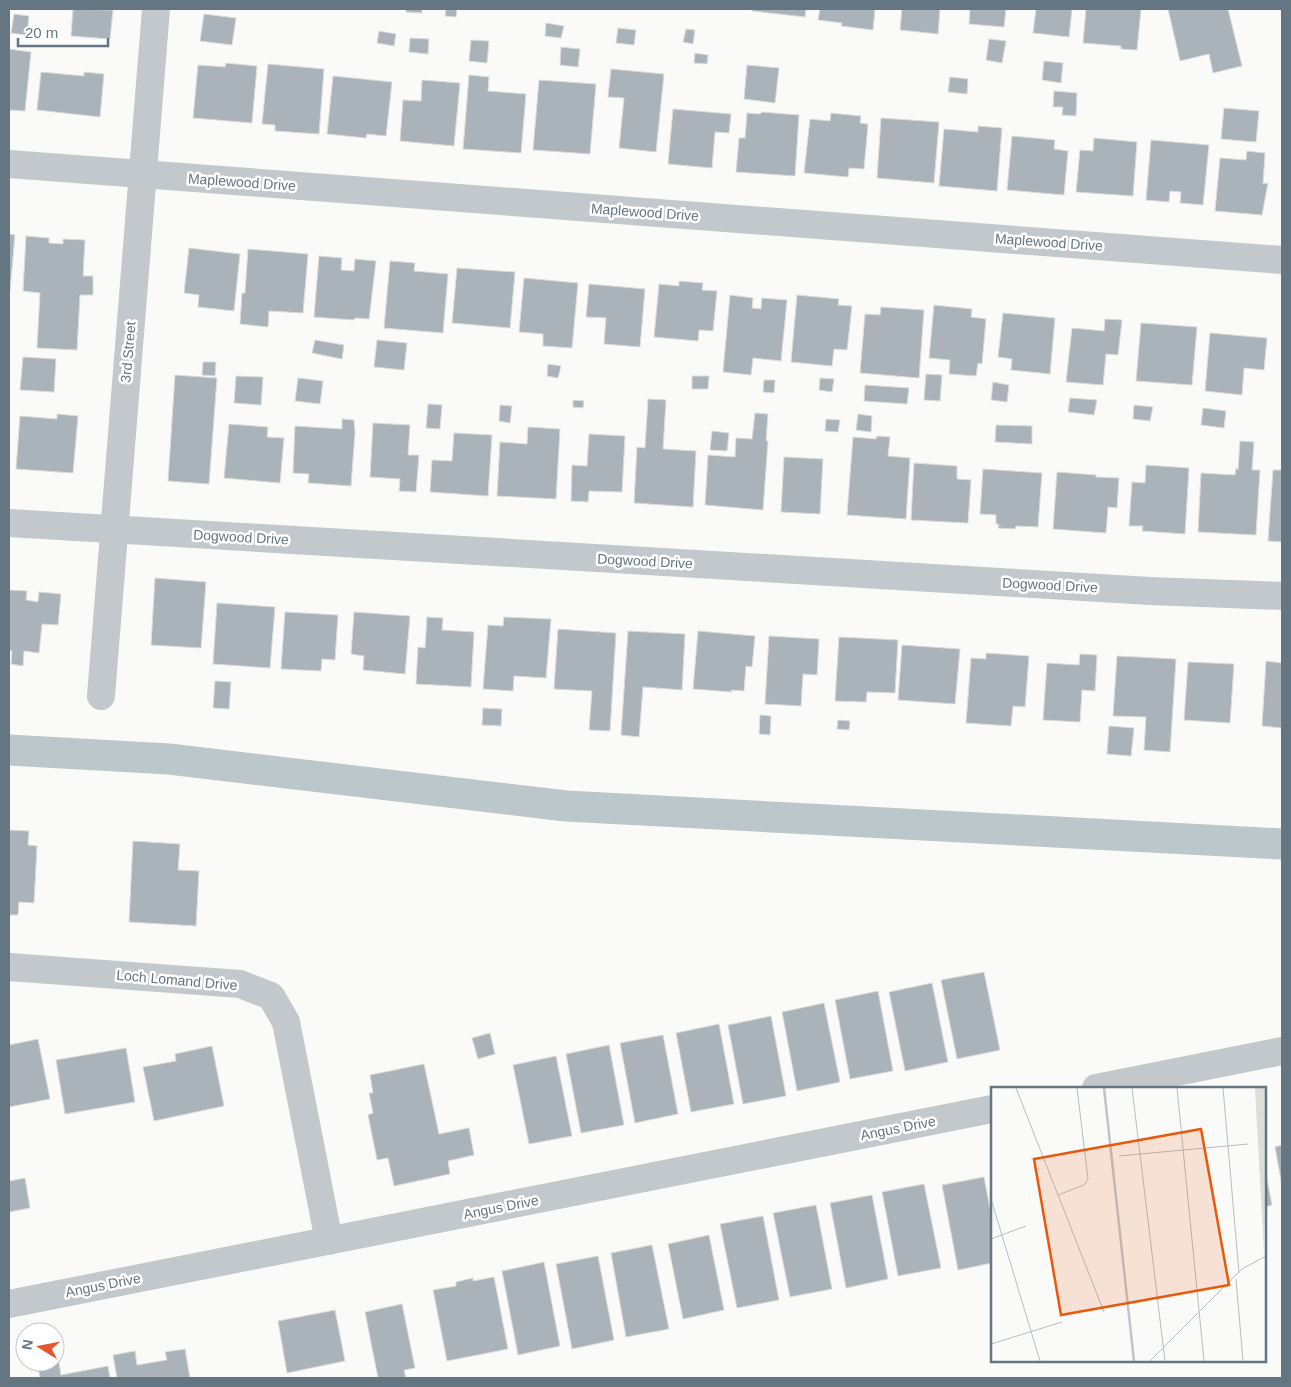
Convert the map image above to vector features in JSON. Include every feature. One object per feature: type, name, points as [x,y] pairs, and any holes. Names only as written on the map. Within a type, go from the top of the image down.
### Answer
[{"type":"street","name":"3rd Street","points":[[101,696],[156,9]]},
{"type":"street","name":"Maplewood Drive","points":[[9,164],[1282,260]]},
{"type":"street","name":"Dogwood Drive","points":[[9,523],[1130,590],[1282,596]]},
{"type":"street","name":"Loch Lomand Drive","points":[[9,967],[240,984],[271,996],[286,1022],[329,1241]]},
{"type":"street","points":[[1101,1087],[1282,1051]]},
{"type":"street","name":"Angus Drive","points":[[9,1304],[991,1109]]},
{"type":"building","points":[[73,9],[113,10],[110,39],[71,36]]},
{"type":"building","points":[[406,9],[422,9],[422,13],[406,12]]},
{"type":"building","points":[[446,9],[457,9],[456,17],[445,16]]},
{"type":"building","points":[[753,9],[806,9],[805,17],[752,11]]},
{"type":"building","points":[[820,9],[875,9],[873,30],[841,26],[842,23],[818,20]]},
{"type":"building","points":[[902,9],[940,9],[938,34],[900,30]]},
{"type":"building","points":[[970,9],[1006,9],[1004,27],[969,24]]},
{"type":"building","points":[[1036,9],[1072,9],[1069,37],[1033,33]]},
{"type":"building","points":[[1086,9],[1141,9],[1137,50],[1121,49],[1121,46],[1083,43]]},
{"type":"building","points":[[1168,9],[1228,9],[1242,66],[1213,73],[1209,54],[1180,61]]},
{"type":"building","points":[[14,14],[29,16],[27,35],[11,33]]},
{"type":"building","points":[[204,14],[236,18],[232,45],[200,41]]},
{"type":"building","points":[[546,23],[564,26],[561,38],[545,36]]},
{"type":"building","points":[[618,28],[636,30],[634,45],[616,43]]},
{"type":"building","points":[[686,29],[695,30],[693,44],[683,42]]},
{"type":"building","points":[[379,31],[396,34],[394,46],[377,43]]},
{"type":"building","points":[[410,38],[429,39],[428,54],[409,52]]},
{"type":"building","points":[[989,39],[1006,41],[1002,63],[986,60]]},
{"type":"building","points":[[471,40],[489,41],[487,63],[469,61]]},
{"type":"building","points":[[561,47],[580,49],[578,67],[560,65]]},
{"type":"building","points":[[9,49],[31,52],[25,111],[9,110]]},
{"type":"building","points":[[695,53],[708,55],[707,64],[694,63]]},
{"type":"building","points":[[1044,61],[1063,63],[1061,83],[1042,80]]},
{"type":"building","points":[[226,63],[257,66],[252,123],[193,118],[198,65],[225,67]]},
{"type":"building","points":[[268,64],[324,69],[319,134],[275,131],[275,125],[262,124]]},
{"type":"building","points":[[747,65],[779,68],[775,103],[744,99]]},
{"type":"building","points":[[611,69],[664,74],[656,152],[619,148],[624,98],[608,97]]},
{"type":"building","points":[[41,72],[84,76],[84,72],[104,74],[100,117],[37,110]]},
{"type":"building","points":[[469,75],[489,77],[488,91],[526,94],[521,153],[463,149]]},
{"type":"building","points":[[333,76],[392,82],[386,136],[367,134],[366,138],[327,134]]},
{"type":"building","points":[[950,77],[968,79],[967,94],[948,92]]},
{"type":"building","points":[[422,80],[460,83],[454,146],[400,141],[403,100],[421,101]]},
{"type":"building","points":[[539,80],[596,84],[590,154],[533,150]]},
{"type":"building","points":[[1054,91],[1077,93],[1076,116],[1062,115],[1063,107],[1053,107]]},
{"type":"building","points":[[1224,108],[1259,111],[1256,142],[1221,139]]},
{"type":"building","points":[[673,109],[731,114],[729,133],[715,132],[712,168],[668,164]]},
{"type":"building","points":[[762,112],[799,115],[795,176],[736,172],[739,138],[745,138],[747,113],[760,114]]},
{"type":"building","points":[[831,113],[861,116],[860,123],[868,124],[864,169],[849,168],[848,177],[804,173],[810,119],[830,121]]},
{"type":"building","points":[[881,118],[939,122],[934,183],[877,178]]},
{"type":"building","points":[[978,126],[1002,128],[997,191],[939,186],[944,129],[978,132]]},
{"type":"building","points":[[1012,136],[1055,140],[1054,149],[1068,151],[1064,195],[1007,190]]},
{"type":"building","points":[[1094,138],[1137,142],[1133,196],[1076,192],[1080,150],[1093,151]]},
{"type":"building","points":[[1151,140],[1209,145],[1203,205],[1180,203],[1181,192],[1170,191],[1169,202],[1146,200]]},
{"type":"building","points":[[1247,151],[1265,153],[1263,184],[1268,183],[1262,215],[1215,211],[1220,158],[1246,160]]},
{"type":"building","points":[[9,234],[15,235],[10,291],[9,291]]},
{"type":"building","points":[[26,236],[49,238],[49,243],[63,244],[63,239],[85,240],[83,276],[93,276],[93,295],[80,295],[77,350],[37,348],[40,293],[23,291]]},
{"type":"building","points":[[189,248],[240,254],[234,311],[198,307],[199,295],[184,293]]},
{"type":"building","points":[[248,249],[308,254],[303,313],[269,311],[268,327],[240,324],[242,293],[245,293]]},
{"type":"building","points":[[319,256],[342,258],[341,270],[354,271],[355,259],[376,261],[369,319],[356,318],[353,320],[314,317]]},
{"type":"building","points":[[390,261],[415,263],[414,271],[448,274],[443,333],[384,328]]},
{"type":"building","points":[[457,268],[515,272],[510,328],[452,323]]},
{"type":"building","points":[[524,278],[578,283],[572,348],[543,346],[543,334],[519,332]]},
{"type":"building","points":[[679,281],[703,283],[702,290],[717,291],[713,331],[699,330],[698,341],[654,337],[659,284],[679,286]]},
{"type":"building","points":[[589,284],[645,289],[640,347],[604,344],[606,318],[586,317]]},
{"type":"building","points":[[730,295],[753,298],[752,308],[761,309],[762,298],[787,300],[781,361],[753,358],[751,375],[723,372]]},
{"type":"building","points":[[797,295],[839,299],[838,305],[852,306],[847,350],[834,349],[832,366],[791,362]]},
{"type":"building","points":[[934,305],[972,309],[971,317],[986,319],[982,364],[978,363],[976,376],[949,374],[950,360],[929,358]]},
{"type":"building","points":[[881,307],[924,310],[919,378],[860,373],[865,314],[880,315]]},
{"type":"building","points":[[1003,313],[1055,318],[1050,374],[1011,370],[1012,359],[998,357]]},
{"type":"building","points":[[1105,319],[1122,320],[1118,355],[1106,354],[1103,385],[1066,382],[1072,328],[1104,331]]},
{"type":"building","points":[[1141,323],[1197,327],[1192,385],[1136,381]]},
{"type":"building","points":[[1210,333],[1267,338],[1264,370],[1244,368],[1242,395],[1205,391]]},
{"type":"building","points":[[315,340],[344,345],[342,359],[312,353]]},
{"type":"building","points":[[377,340],[407,343],[404,370],[374,367]]},
{"type":"building","points":[[23,357],[56,359],[54,392],[20,390]]},
{"type":"building","points":[[203,362],[216,362],[215,376],[202,375]]},
{"type":"building","points":[[548,364],[561,366],[558,378],[547,376]]},
{"type":"building","points":[[926,374],[942,375],[940,401],[924,400]]},
{"type":"building","points":[[175,375],[217,378],[209,484],[168,481]]},
{"type":"building","points":[[236,376],[263,377],[261,405],[234,403]]},
{"type":"building","points":[[692,376],[709,376],[708,389],[692,389]]},
{"type":"building","points":[[298,378],[323,381],[320,404],[295,401]]},
{"type":"building","points":[[820,378],[834,379],[832,392],[819,390]]},
{"type":"building","points":[[764,380],[775,380],[774,393],[763,392]]},
{"type":"building","points":[[993,382],[1009,385],[1007,402],[991,400]]},
{"type":"building","points":[[865,385],[909,388],[907,404],[864,401]]},
{"type":"building","points":[[1070,398],[1097,400],[1094,415],[1068,412]]},
{"type":"building","points":[[648,399],[666,400],[663,449],[696,451],[693,507],[634,503],[637,447],[645,448]]},
{"type":"building","points":[[573,400],[584,401],[583,408],[573,407]]},
{"type":"building","points":[[428,404],[442,405],[440,429],[426,428]]},
{"type":"building","points":[[500,405],[512,406],[510,423],[499,421]]},
{"type":"building","points":[[1134,405],[1153,407],[1150,421],[1133,419]]},
{"type":"building","points":[[1203,408],[1226,411],[1224,428],[1201,425]]},
{"type":"building","points":[[755,413],[768,414],[763,510],[705,505],[708,455],[735,457],[736,438],[752,439]]},
{"type":"building","points":[[57,414],[78,416],[73,473],[16,469],[20,416],[57,419]]},
{"type":"building","points":[[858,414],[872,416],[871,432],[856,430]]},
{"type":"building","points":[[342,419],[354,420],[355,432],[351,486],[308,483],[309,474],[293,473],[295,426],[342,429]]},
{"type":"building","points":[[826,419],[840,420],[838,432],[825,431]]},
{"type":"building","points":[[373,423],[410,425],[408,455],[419,455],[416,492],[399,491],[400,479],[370,477]]},
{"type":"building","points":[[229,424],[268,427],[267,437],[284,438],[280,483],[224,478]]},
{"type":"building","points":[[996,425],[1032,426],[1032,444],[995,442]]},
{"type":"building","points":[[528,427],[560,429],[556,499],[497,496],[500,442],[527,444]]},
{"type":"building","points":[[712,431],[729,433],[727,451],[710,450]]},
{"type":"building","points":[[454,433],[492,435],[488,496],[430,492],[432,460],[452,461]]},
{"type":"building","points":[[589,434],[625,436],[622,492],[589,491],[588,502],[571,501],[572,465],[587,466]]},
{"type":"building","points":[[877,436],[890,437],[888,456],[910,458],[906,519],[847,515],[853,437],[876,439]]},
{"type":"building","points":[[1240,441],[1254,442],[1252,470],[1260,470],[1256,535],[1198,532],[1201,473],[1235,475],[1236,468],[1238,470]]},
{"type":"building","points":[[784,457],[823,459],[820,514],[781,512]]},
{"type":"building","points":[[914,463],[957,466],[957,479],[971,480],[968,523],[911,520]]},
{"type":"building","points":[[1146,465],[1189,468],[1185,534],[1142,531],[1143,526],[1129,526],[1132,482],[1145,483]]},
{"type":"building","points":[[983,469],[1042,473],[1038,527],[1016,526],[1015,529],[998,528],[999,524],[996,524],[996,515],[980,514]]},
{"type":"building","points":[[1273,470],[1282,470],[1282,542],[1268,541]]},
{"type":"building","points":[[1057,472],[1119,478],[1117,508],[1108,507],[1106,533],[1053,529]]},
{"type":"building","points":[[155,578],[206,582],[201,648],[151,645]]},
{"type":"building","points":[[9,590],[27,591],[26,600],[38,602],[39,592],[61,594],[58,625],[42,624],[39,653],[24,651],[23,666],[11,664],[12,651],[9,650]]},
{"type":"building","points":[[217,603],[275,607],[270,668],[213,664]]},
{"type":"building","points":[[285,612],[338,615],[335,660],[322,659],[321,671],[281,669]]},
{"type":"building","points":[[354,612],[410,616],[405,674],[363,670],[364,656],[351,654]]},
{"type":"building","points":[[427,617],[443,618],[442,630],[474,632],[471,687],[416,684],[418,647],[425,648]]},
{"type":"building","points":[[504,617],[551,619],[546,678],[514,676],[513,691],[483,689],[488,625],[503,626]]},
{"type":"building","points":[[558,629],[616,633],[610,731],[589,730],[592,691],[554,689]]},
{"type":"building","points":[[628,631],[685,634],[682,690],[643,687],[639,737],[621,735]]},
{"type":"building","points":[[698,631],[755,636],[752,667],[746,666],[744,691],[693,689]]},
{"type":"building","points":[[769,636],[819,639],[817,675],[803,674],[801,706],[765,704]]},
{"type":"building","points":[[839,637],[898,640],[895,693],[867,692],[866,702],[835,701]]},
{"type":"building","points":[[902,645],[960,649],[955,704],[898,700]]},
{"type":"building","points":[[986,653],[1029,656],[1025,707],[1013,706],[1011,726],[966,723],[971,658],[986,659]]},
{"type":"building","points":[[1080,654],[1097,655],[1095,691],[1082,690],[1080,722],[1043,720],[1047,663],[1079,665]]},
{"type":"building","points":[[1117,656],[1176,659],[1170,752],[1144,750],[1146,717],[1113,716]]},
{"type":"building","points":[[1266,661],[1282,663],[1282,728],[1262,726]]},
{"type":"building","points":[[1188,662],[1234,664],[1230,723],[1184,720]]},
{"type":"building","points":[[215,681],[231,682],[229,709],[213,708]]},
{"type":"building","points":[[483,708],[502,709],[501,726],[482,725]]},
{"type":"building","points":[[760,715],[771,716],[770,735],[759,734]]},
{"type":"building","points":[[838,720],[850,721],[849,730],[837,729]]},
{"type":"building","points":[[1109,726],[1134,728],[1131,756],[1107,754]]},
{"type":"building","points":[[9,830],[29,831],[28,845],[37,846],[34,903],[19,902],[18,915],[9,915]]},
{"type":"building","points":[[133,841],[180,844],[178,870],[199,871],[196,926],[129,922]]},
{"type":"building","points":[[984,972],[1000,1050],[957,1059],[941,980]]},
{"type":"building","points":[[932,983],[948,1062],[905,1071],[889,992]]},
{"type":"building","points":[[878,991],[893,1071],[850,1079],[835,1000]]},
{"type":"building","points":[[824,1003],[840,1082],[797,1091],[782,1012]]},
{"type":"building","points":[[771,1016],[786,1096],[743,1104],[728,1025]]},
{"type":"building","points":[[719,1024],[734,1104],[691,1112],[676,1033]]},
{"type":"building","points":[[490,1033],[495,1054],[478,1059],[472,1038]]},
{"type":"building","points":[[663,1035],[678,1114],[635,1123],[620,1043]]},
{"type":"building","points":[[38,1039],[50,1099],[9,1107],[9,1045]]},
{"type":"building","points":[[609,1045],[624,1125],[581,1133],[566,1054]]},
{"type":"building","points":[[212,1046],[224,1106],[154,1121],[143,1067],[176,1061],[175,1054]]},
{"type":"building","points":[[126,1048],[135,1102],[65,1114],[56,1060]]},
{"type":"building","points":[[556,1056],[572,1136],[529,1144],[513,1065]]},
{"type":"building","points":[[424,1064],[439,1134],[469,1128],[474,1155],[448,1161],[450,1174],[394,1186],[388,1158],[377,1160],[368,1115],[373,1113],[369,1093],[373,1093],[370,1075]]},
{"type":"building","points":[[1282,1145],[1282,1186],[1275,1147]]},
{"type":"building","points":[[1266,1174],[1272,1205],[1266,1207]]},
{"type":"building","points":[[984,1177],[991,1214],[991,1263],[958,1270],[942,1185]]},
{"type":"building","points":[[25,1178],[30,1208],[9,1212],[9,1181]]},
{"type":"building","points":[[924,1184],[941,1268],[898,1276],[882,1192]]},
{"type":"building","points":[[872,1195],[888,1279],[846,1288],[830,1203]]},
{"type":"building","points":[[816,1205],[832,1289],[790,1297],[773,1213]]},
{"type":"building","points":[[763,1216],[779,1300],[737,1308],[720,1224]]},
{"type":"building","points":[[709,1235],[724,1310],[683,1319],[668,1244]]},
{"type":"building","points":[[652,1245],[669,1329],[626,1337],[611,1253]]},
{"type":"building","points":[[598,1256],[614,1340],[572,1349],[556,1264]]},
{"type":"building","points":[[544,1262],[560,1346],[518,1355],[502,1271]]},
{"type":"building","points":[[494,1277],[508,1349],[447,1361],[433,1290],[456,1286],[456,1282],[473,1278],[473,1281]]},
{"type":"building","points":[[402,1304],[415,1368],[404,1370],[406,1378],[378,1378],[365,1312]]},
{"type":"building","points":[[335,1310],[345,1361],[287,1373],[278,1321]]},
{"type":"building","points":[[185,1349],[190,1378],[117,1378],[113,1355],[135,1351],[137,1365],[167,1360],[165,1352]]},
{"type":"building","points":[[108,1366],[110,1378],[40,1378],[39,1372],[60,1372],[61,1375]]},
{"type":"waterway","points":[[9,750],[169,759],[566,806],[1282,844]]}]
